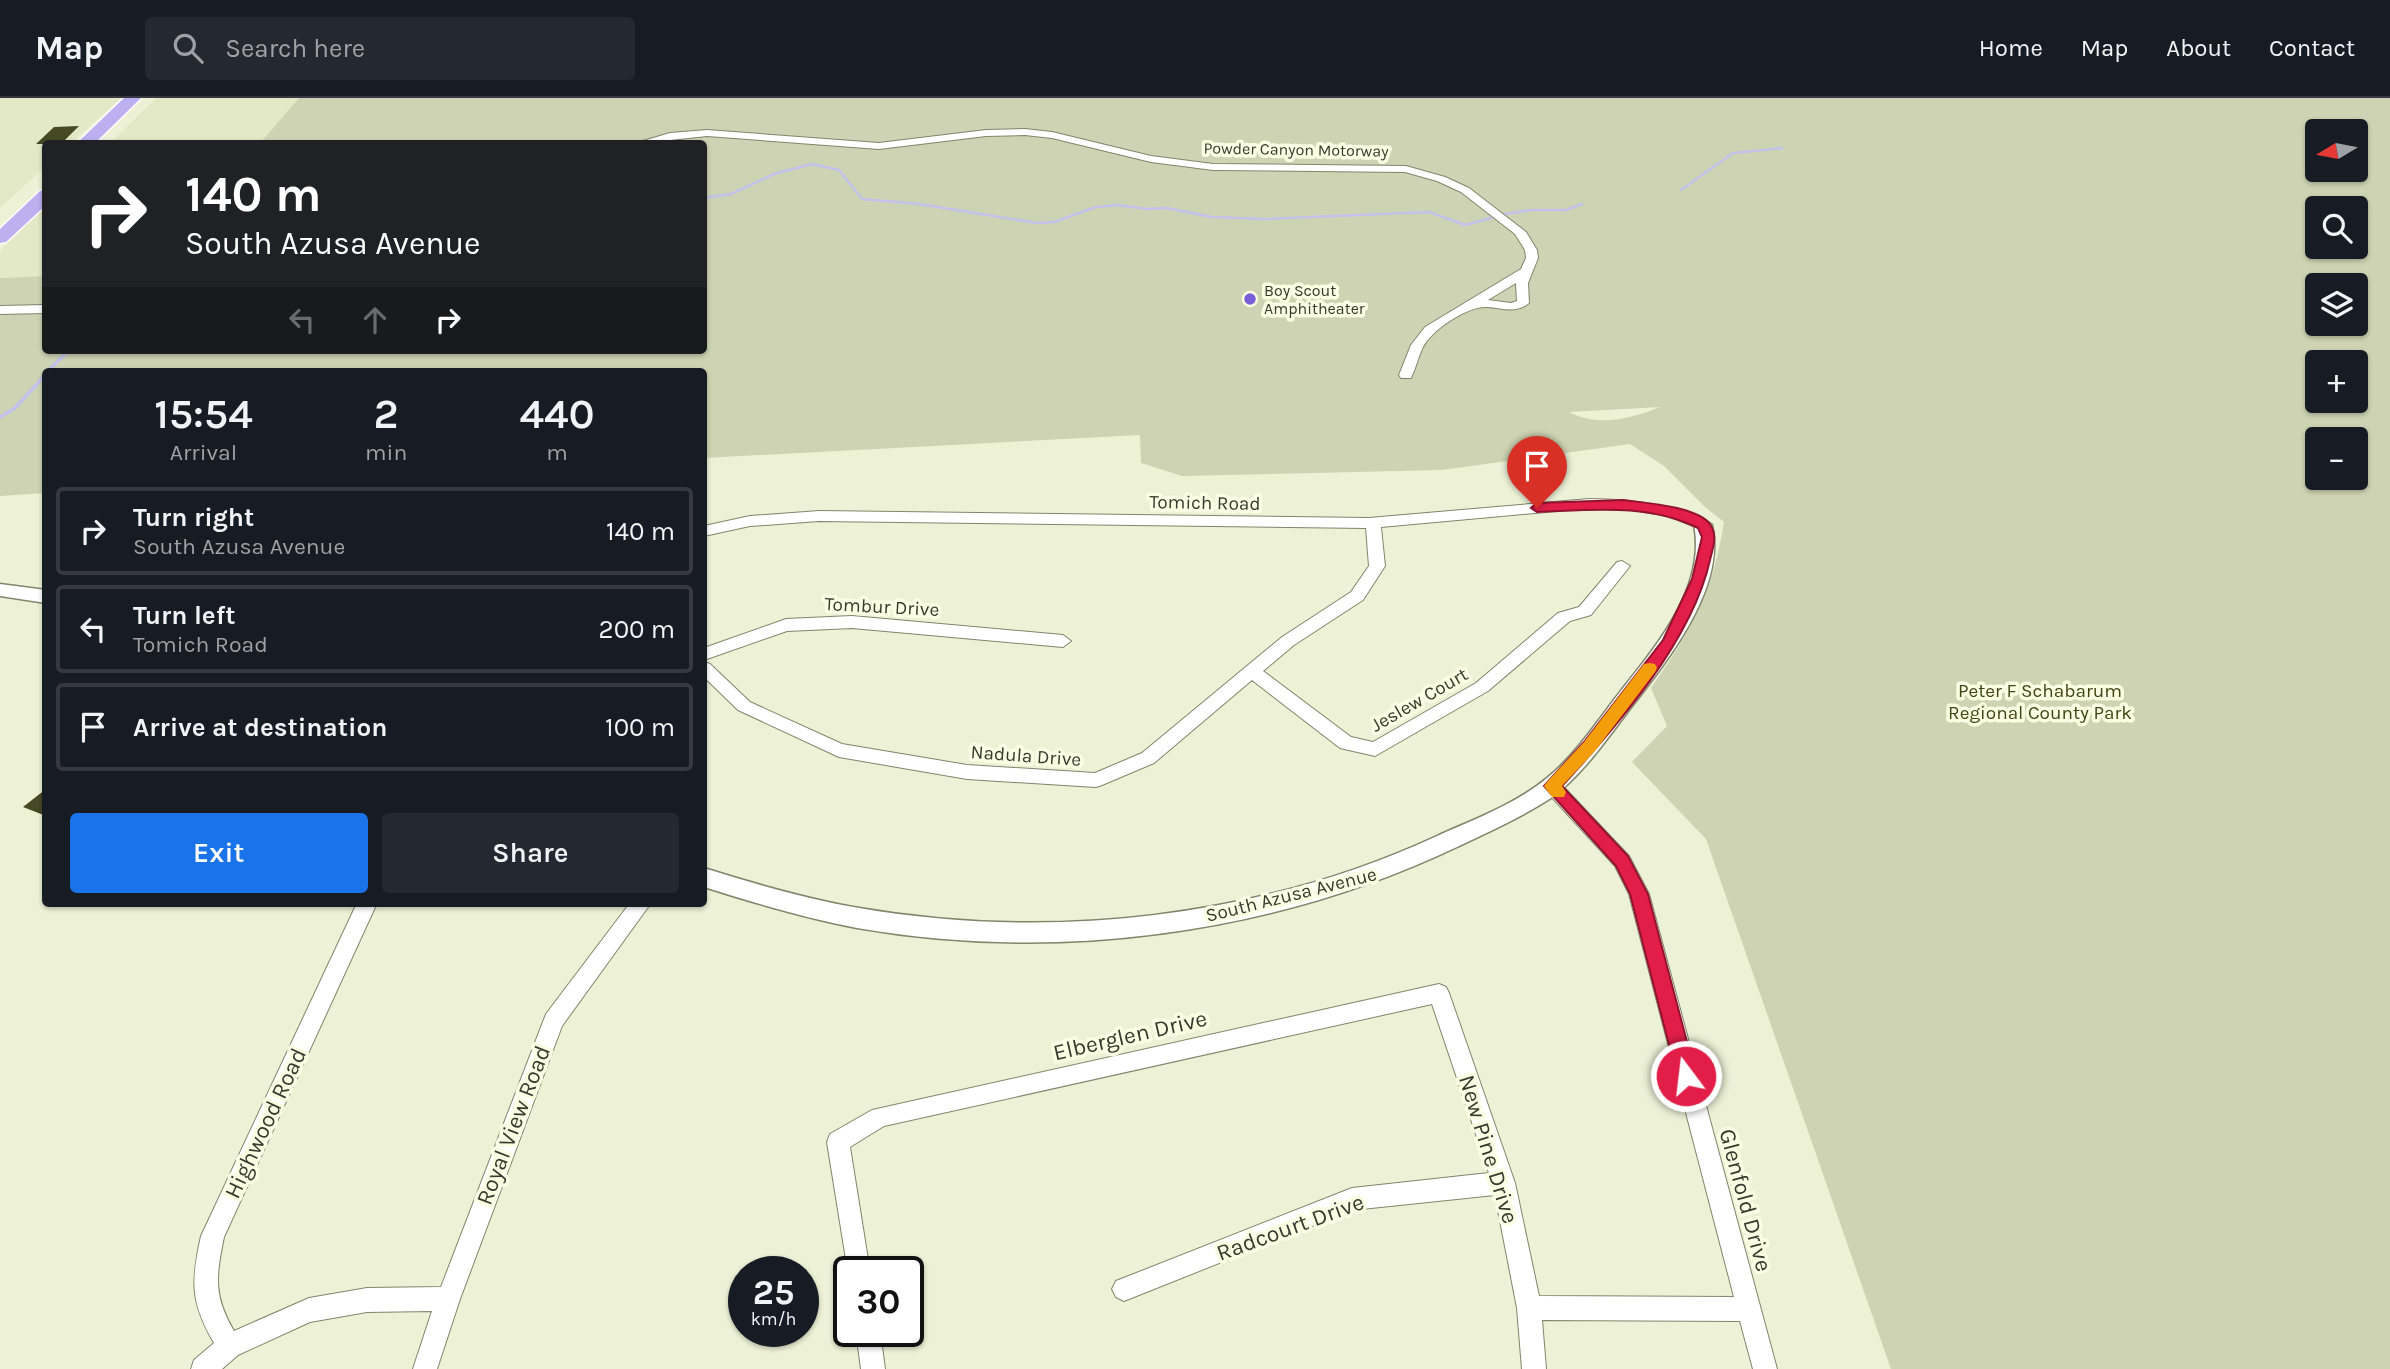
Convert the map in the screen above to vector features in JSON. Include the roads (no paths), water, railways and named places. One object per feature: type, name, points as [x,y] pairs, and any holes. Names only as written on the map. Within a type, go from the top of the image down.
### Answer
[{"type":"main road","points":[[88,140],[133,98]]},
{"type":"main road","points":[[104,140],[149,98]]},
{"type":"main road","points":[[0,221],[42,183]]},
{"type":"main road","points":[[0,238],[42,199]]},
{"type":"street","name":"Powder Canyon Motorway","points":[[654,140],[707,133],[879,146],[986,133],[1025,132],[1052,135],[1151,159],[1213,167],[1406,169],[1453,184],[1520,232],[1531,250],[1527,271]]},
{"type":"street","points":[[1469,307],[1486,303],[1520,305],[1525,298],[1522,283],[1527,271]]},
{"type":"street","points":[[1406,375],[1418,345],[1426,334],[1527,271]]},
{"type":"street","points":[[0,310],[42,309]]},
{"type":"street","name":"Tomich Road","points":[[707,530],[750,521],[819,516],[1373,523],[1565,505],[1623,505],[1679,513],[1703,525]]},
{"type":"street","name":"Nadula Drive","points":[[707,671],[744,706],[839,750],[967,772],[1096,780],[1148,758],[1288,641],[1357,596],[1377,566],[1373,523]]},
{"type":"street","name":"South Azusa Avenue","points":[[707,879],[744,891],[877,921],[988,931],[1126,927],[1198,918],[1359,880],[1426,855],[1552,786],[1590,746],[1669,643],[1684,616],[1699,579],[1709,537],[1703,525]]},
{"type":"street","name":"Jeslew Court","points":[[1253,672],[1346,743],[1375,749],[1482,687],[1564,617],[1585,611],[1622,566]]},
{"type":"street","points":[[0,590],[42,596]]},
{"type":"street","name":"Tombur Drive","points":[[707,653],[786,625],[852,622],[1063,641]]},
{"type":"street","name":"Glenfold Drive","points":[[1552,786],[1622,861],[1639,894],[1765,1369]]},
{"type":"street","name":"Highwood Road","points":[[229,1346],[208,1310],[202,1281],[213,1236],[365,907]]},
{"type":"street","name":"Royal View Road","points":[[425,1369],[448,1299],[553,1021],[638,907]]},
{"type":"street","name":"Elberglen Drive","points":[[856,1256],[838,1142],[880,1117],[1439,993]]},
{"type":"street","name":"New Pine Drive","points":[[1439,993],[1504,1183],[1529,1308],[1535,1369]]},
{"type":"street","name":"Radcourt Drive","points":[[1124,1289],[1352,1199],[1504,1183]]},
{"type":"street","points":[[203,1369],[229,1346],[309,1310],[367,1300],[448,1299]]},
{"type":"street","points":[[1529,1308],[1748,1309]]},
{"type":"street","points":[[870,1347],[873,1369]]},
{"type":"waterway","points":[[1681,190],[1733,153],[1782,148]]},
{"type":"waterway","points":[[707,198],[731,194],[774,174],[812,164],[839,170],[862,199],[919,204],[1037,223],[1054,222],[1096,207],[1117,205],[1148,209],[1167,208],[1212,217],[1264,219],[1429,212],[1465,225],[1505,214],[1532,210],[1566,210],[1582,204]]},
{"type":"waterway","points":[[51,368],[65,354]]},
{"type":"waterway","points":[[0,417],[14,409],[42,378]]},
{"type":"place","name":"Boy Scout Amphitheater","points":[[1250,299]]},
{"type":"park label","name":"Peter F Schabarum Regional County Park","points":[[2040,701]]}]
